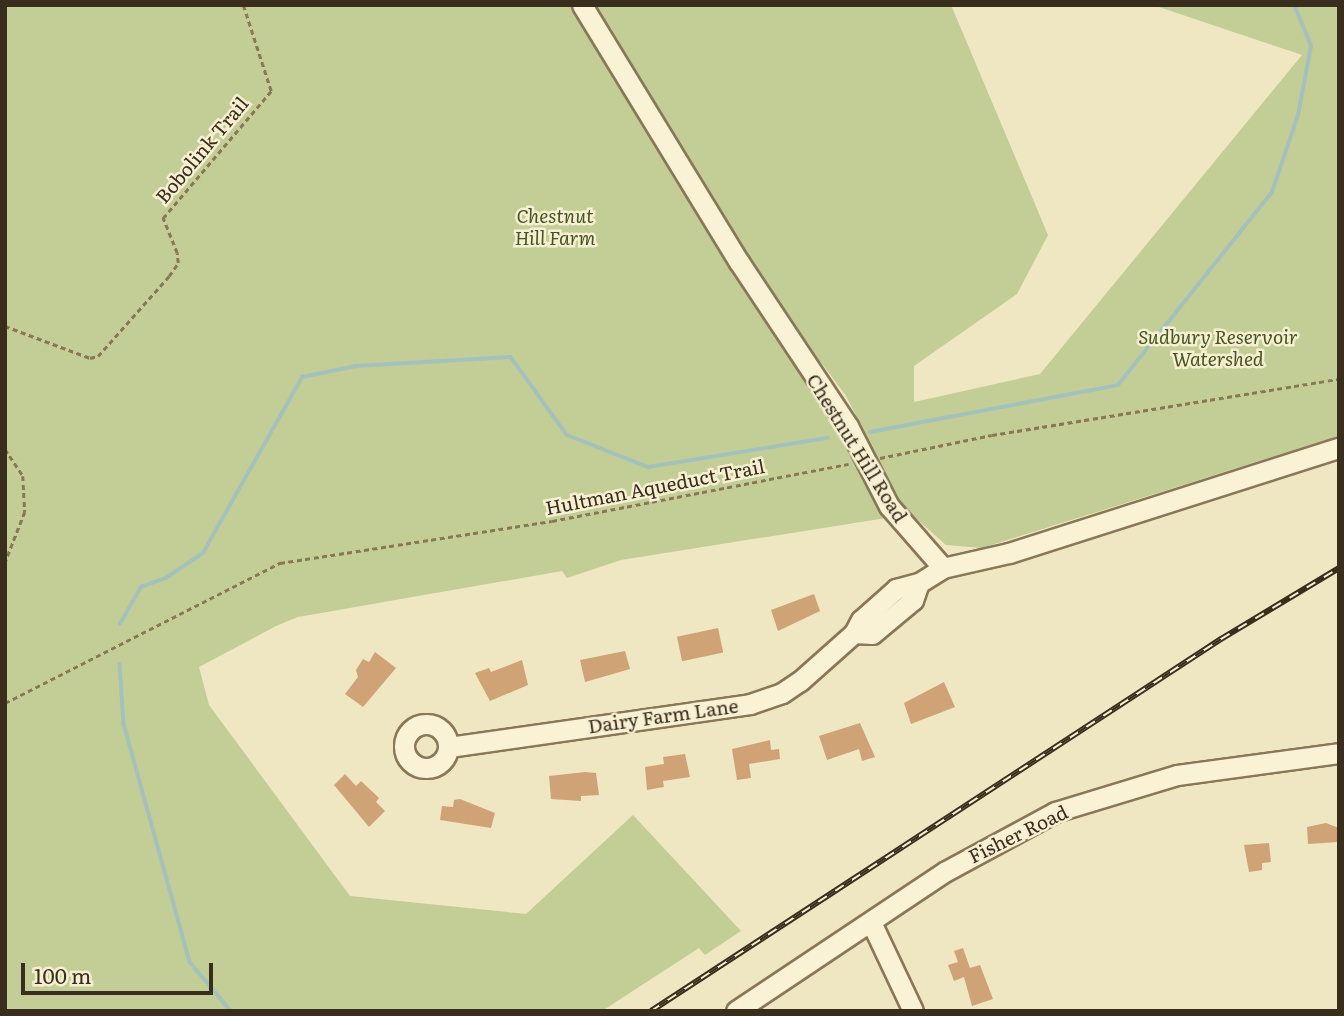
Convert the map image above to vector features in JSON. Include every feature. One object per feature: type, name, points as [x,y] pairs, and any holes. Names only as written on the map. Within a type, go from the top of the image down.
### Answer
[{"type":"street","name":"Chestnut Hill Road","points":[[582,5],[866,461],[889,506],[943,568]]},
{"type":"street","points":[[943,568],[1009,553],[1339,448]]},
{"type":"street","name":"Dairy Farm Lane","points":[[449,747],[750,704],[782,693],[800,681],[854,633],[861,620],[897,589],[919,583],[943,568]]},
{"type":"street","name":"Fisher Road","points":[[736,1011],[946,871],[1055,812],[1177,775],[1339,753]]},
{"type":"street","points":[[871,922],[913,1011]]},
{"type":"path","name":"Bobolink Trail","points":[[5,326],[90,358],[107,346],[169,276],[178,263],[177,253],[163,218],[271,91],[243,5]]},
{"type":"path","name":"Hultman Aqueduct Trail","points":[[5,702],[280,563],[552,521],[992,435],[1339,379]]},
{"type":"path","points":[[5,449],[23,476],[25,512],[5,563]]},
{"type":"green space","points":[[5,5],[951,5],[1048,235],[1017,294],[914,366],[914,402],[1040,374],[1302,55],[1153,5],[1339,5],[1339,436],[982,548],[946,545],[911,514],[621,560],[567,578],[562,571],[298,617],[199,667],[209,705],[350,896],[526,914],[633,815],[741,931],[705,955],[699,948],[602,1011],[5,1011]],"holes":[[[821,362],[846,396],[856,415],[832,419],[796,368]]]},
{"type":"building","points":[[814,594],[820,611],[778,631],[771,610]]},
{"type":"building","points":[[718,628],[723,652],[682,661],[677,637]]},
{"type":"building","points":[[625,651],[630,669],[585,682],[580,660]]},
{"type":"building","points":[[375,652],[396,668],[363,707],[345,694],[358,677],[356,670],[363,659],[369,662]]},
{"type":"building","points":[[522,660],[528,685],[490,701],[475,673],[489,668],[491,672]]},
{"type":"building","points":[[944,682],[955,707],[911,724],[904,703]]},
{"type":"building","points":[[860,723],[875,757],[862,761],[859,749],[827,760],[819,736]]},
{"type":"building","points":[[770,740],[771,750],[779,749],[780,759],[749,764],[751,778],[737,780],[732,749]]},
{"type":"building","points":[[685,754],[690,777],[663,781],[664,787],[647,790],[645,767],[664,764],[663,757]]},
{"type":"building","points":[[596,773],[599,795],[581,796],[581,801],[551,799],[549,776]]},
{"type":"building","points":[[345,774],[356,786],[361,781],[379,798],[376,802],[385,811],[369,827],[334,785]]},
{"type":"building","points":[[460,799],[495,813],[491,828],[440,820],[442,806],[453,807],[454,800]]},
{"type":"building","points":[[1326,823],[1339,828],[1339,842],[1308,844],[1307,827]]},
{"type":"building","points":[[1269,843],[1271,862],[1262,863],[1262,870],[1249,872],[1244,845]]},
{"type":"building","points":[[963,948],[970,968],[980,965],[993,999],[972,1006],[964,977],[954,981],[948,965],[958,962],[954,951]]},
{"type":"waterway","points":[[870,432],[1118,385],[1272,192],[1298,115],[1311,46],[1294,5]]},
{"type":"waterway","points":[[120,624],[141,587],[166,578],[203,553],[302,377],[356,366],[511,357],[567,435],[648,467],[828,438]]},
{"type":"waterway","points":[[120,664],[124,724],[190,962],[231,1011]]},
{"type":"railway","points":[[651,1011],[1221,639],[1339,568]]},
{"type":"park label","name":"Chestnut Hill Farm","points":[[555,227]]},
{"type":"park label","name":"Sudbury Reservoir Watershed","points":[[1218,348]]}]
